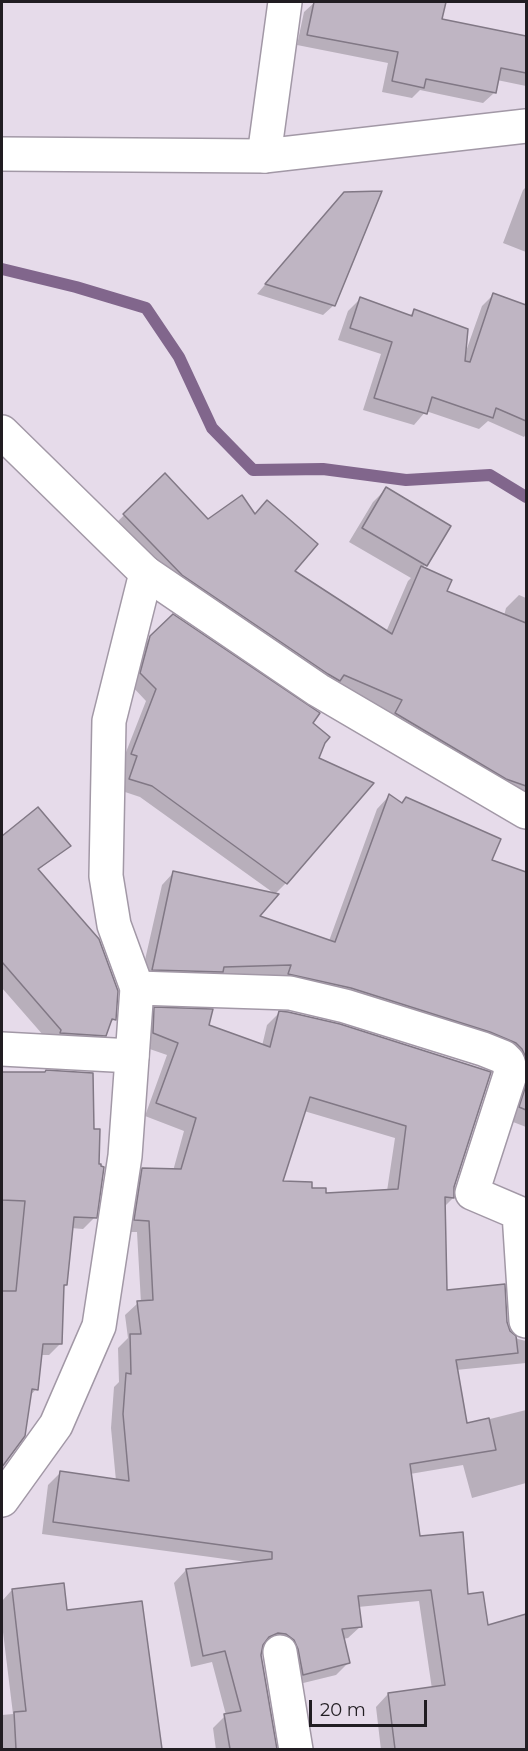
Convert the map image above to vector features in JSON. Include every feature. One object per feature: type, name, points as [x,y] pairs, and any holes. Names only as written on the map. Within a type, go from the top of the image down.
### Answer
[{"type":"street","points":[[264,156],[285,2]]},
{"type":"street","points":[[2,154],[264,156],[526,126]]},
{"type":"street","points":[[2,432],[146,573],[318,690],[526,812]]},
{"type":"street","points":[[2,1500],[56,1425],[99,1326],[126,1156],[137,988],[114,925],[106,876],[109,721],[146,573]]},
{"type":"street","points":[[137,988],[290,993],[345,1006],[503,1057],[508,1062],[511,1072],[472,1193],[523,1215],[526,1321]]},
{"type":"street","points":[[2,1049],[132,1056]]},
{"type":"street","points":[[280,1652],[296,1749]]},
{"type":"building","points":[[314,2],[446,2],[442,19],[526,36],[526,73],[501,68],[496,93],[426,79],[424,88],[392,81],[398,52],[307,35]]},
{"type":"building","points":[[382,191],[335,306],[265,284],[344,192]]},
{"type":"building","points":[[493,293],[526,305],[526,421],[496,408],[493,418],[432,397],[427,414],[374,398],[392,342],[350,328],[360,297],[412,316],[414,309],[468,329],[465,361],[470,362]]},
{"type":"building","points":[[165,473],[208,519],[242,495],[255,514],[267,500],[318,544],[295,571],[392,634],[421,566],[452,580],[447,591],[526,623],[526,786],[506,779],[395,713],[402,700],[344,675],[340,681],[182,575],[123,514]]},
{"type":"building","points":[[386,487],[451,526],[427,566],[362,528]]},
{"type":"building","points":[[173,614],[320,713],[313,723],[330,737],[319,758],[374,783],[287,884],[152,786],[129,779],[137,756],[131,754],[156,689],[140,673],[150,636]]},
{"type":"building","points":[[389,794],[402,803],[406,797],[501,839],[492,860],[526,872],[526,1058],[516,1043],[490,1032],[351,988],[288,974],[291,965],[224,967],[223,972],[152,970],[173,871],[279,894],[260,916],[335,942]]},
{"type":"building","points":[[38,807],[71,846],[38,869],[99,939],[118,991],[116,1020],[112,1019],[106,1036],[60,1033],[61,1030],[2,962],[2,836]]},
{"type":"building","points":[[154,1007],[213,1009],[209,1025],[270,1047],[279,1011],[288,1012],[340,1024],[491,1072],[454,1187],[454,1198],[445,1197],[447,1290],[505,1284],[507,1322],[510,1331],[516,1336],[518,1353],[456,1360],[467,1423],[489,1418],[496,1450],[410,1464],[420,1536],[463,1532],[468,1594],[483,1592],[488,1625],[526,1614],[526,1749],[395,1749],[388,1693],[445,1685],[431,1590],[358,1596],[362,1627],[342,1629],[350,1663],[303,1675],[294,1640],[286,1634],[278,1633],[269,1637],[263,1645],[261,1655],[277,1749],[230,1749],[224,1714],[241,1711],[225,1651],[203,1656],[186,1569],[272,1559],[272,1552],[53,1522],[60,1471],[129,1481],[123,1414],[126,1373],[131,1374],[130,1334],[141,1334],[137,1301],[153,1300],[149,1221],[134,1220],[142,1168],[181,1169],[196,1118],[156,1103],[178,1043],[153,1033]],"holes":[[[310,1097],[406,1126],[398,1189],[326,1193],[326,1188],[312,1188],[312,1182],[283,1181]]]},
{"type":"building","points":[[46,1070],[93,1073],[94,1129],[100,1129],[99,1164],[104,1167],[97,1218],[74,1217],[67,1285],[64,1285],[62,1344],[43,1344],[38,1390],[32,1389],[25,1436],[2,1467],[2,1291],[16,1291],[25,1201],[2,1200],[2,1072],[45,1072]]},
{"type":"building","points":[[526,1085],[526,1110],[519,1107]]},
{"type":"building","points":[[64,1583],[67,1610],[142,1601],[162,1749],[16,1749],[14,1712],[26,1711],[12,1589]]},
{"type":"waterway","points":[[2,269],[76,287],[146,308],[179,357],[212,428],[253,470],[323,469],[406,480],[490,475],[526,497]]}]
